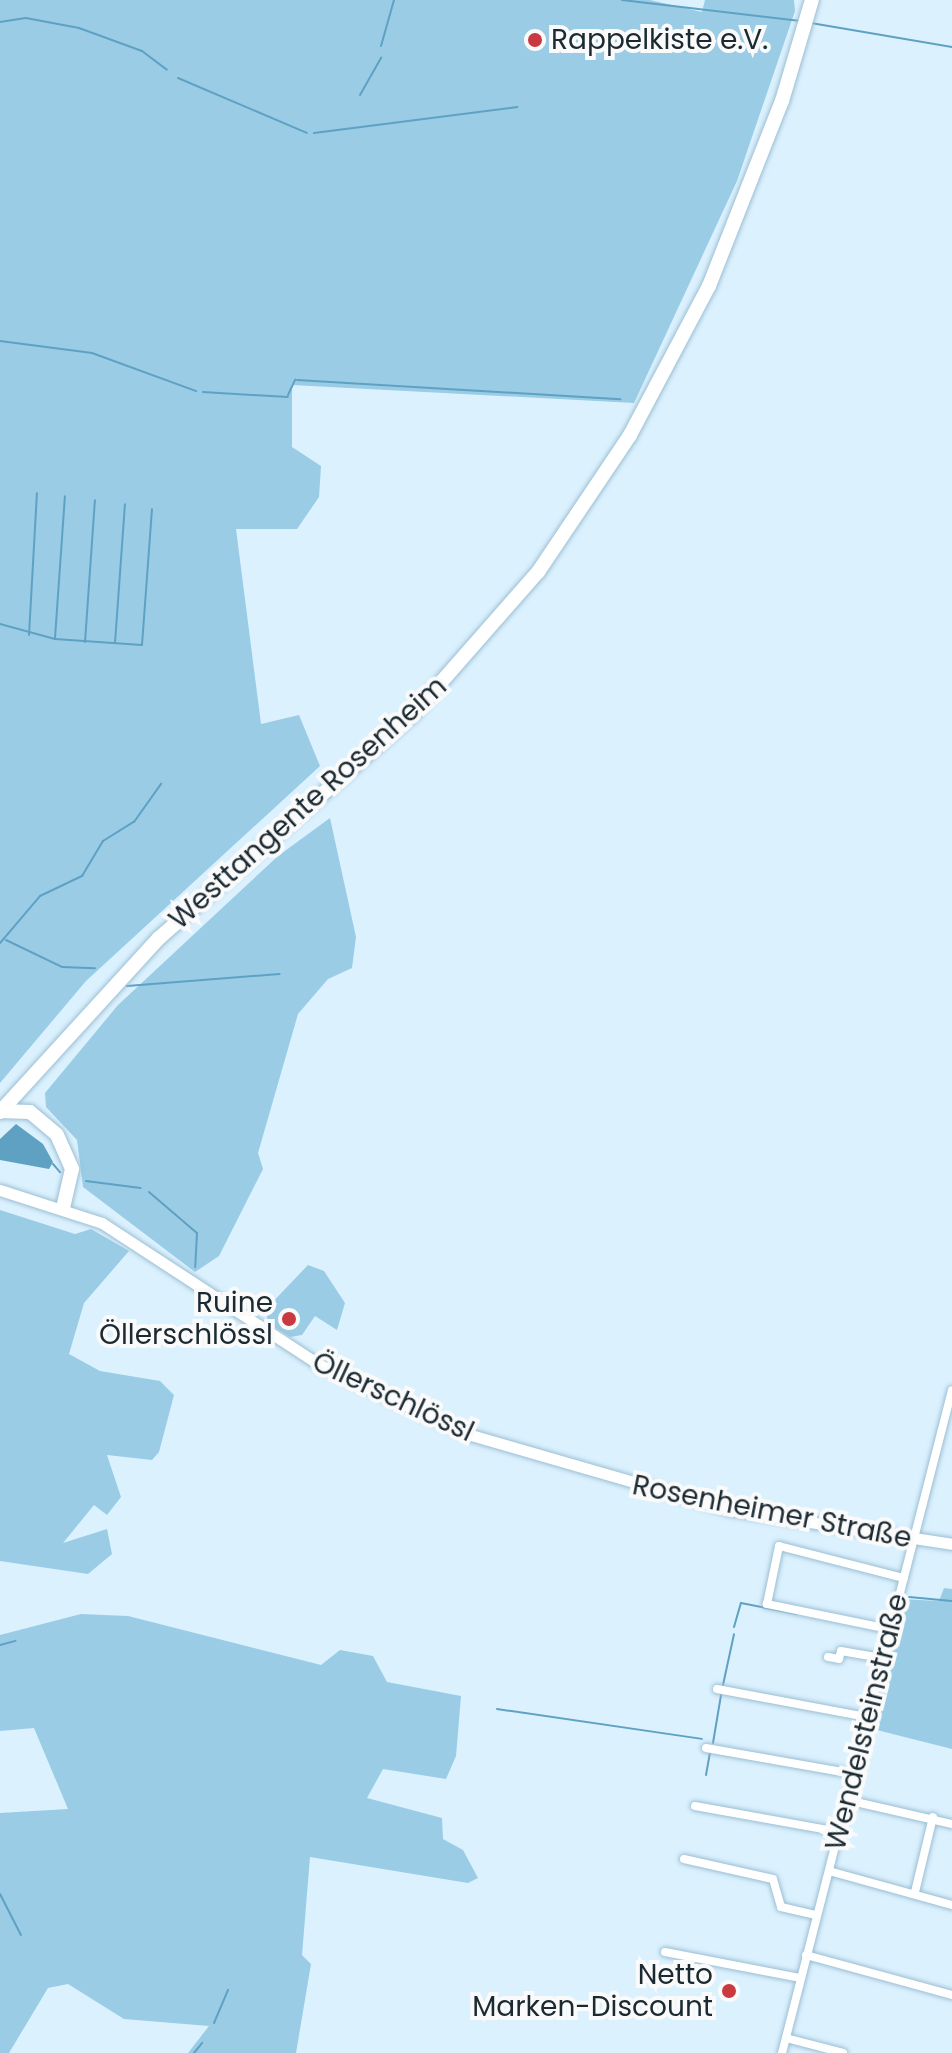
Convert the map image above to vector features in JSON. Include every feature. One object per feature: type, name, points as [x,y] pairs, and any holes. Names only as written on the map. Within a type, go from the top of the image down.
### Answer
[{"type":"highway","name":"Westtangente Rosenheim","points":[[0,1112],[24,1082],[159,938],[414,713],[538,572],[630,435],[697,310],[812,0]]},
{"type":"highway","points":[[24,1082],[30,1112],[67,1150],[72,1179],[63,1207]]},
{"type":"highway","points":[[0,1112],[30,1112]]},
{"type":"street","name":"Öllerschlössl","points":[[0,1190],[63,1207],[207,1292],[286,1346],[397,1404],[593,1475]]},
{"type":"street","name":"Wendelsteinstraße","points":[[782,2053],[952,1390]]},
{"type":"street","name":"Rosenheimer Straße","points":[[593,1475],[731,1510],[914,1542],[952,1544]]},
{"type":"street","points":[[889,1629],[767,1604],[779,1546],[904,1578]]},
{"type":"street","points":[[828,1657],[839,1659],[841,1651],[881,1658]]},
{"type":"street","points":[[717,1689],[867,1717]]},
{"type":"street","points":[[706,1748],[854,1774]]},
{"type":"street","points":[[847,1800],[933,1817],[952,1824]]},
{"type":"street","points":[[695,1806],[839,1832]]},
{"type":"street","points":[[915,1892],[933,1817]]},
{"type":"street","points":[[684,1859],[773,1879],[781,1907],[816,1915]]},
{"type":"street","points":[[829,1871],[915,1892],[952,1905]]},
{"type":"street","points":[[665,1952],[800,1978]]},
{"type":"street","points":[[806,1955],[952,1995]]},
{"type":"street","points":[[786,2038],[843,2053]]},
{"type":"shaded area","points":[[0,0],[650,0],[702,12],[705,0],[794,0],[795,11],[737,181],[634,403],[292,385],[292,447],[321,466],[319,497],[297,529],[236,529],[261,724],[299,715],[320,766],[86,981],[0,1083]]},
{"type":"shaded area","points":[[330,818],[356,937],[352,968],[328,979],[298,1014],[258,1153],[263,1169],[219,1256],[195,1272],[83,1187],[77,1140],[46,1107],[45,1093],[118,1005],[278,856]]},
{"type":"shaded area","points":[[16,1124],[43,1144],[53,1162],[49,1169],[0,1160],[0,1139]]},
{"type":"shaded area","points":[[0,1210],[75,1234],[91,1229],[129,1251],[84,1303],[69,1354],[100,1371],[160,1381],[174,1395],[159,1452],[152,1460],[107,1455],[121,1497],[107,1515],[94,1505],[63,1543],[107,1529],[112,1554],[88,1574],[0,1561]]},
{"type":"shaded area","points":[[308,1265],[324,1271],[345,1303],[337,1330],[315,1316],[302,1335],[290,1337],[268,1323],[266,1309]]},
{"type":"shaded area","points":[[944,1588],[952,1589],[952,1749],[869,1728],[901,1599],[939,1601]]},
{"type":"shaded area","points":[[81,1614],[128,1616],[321,1665],[340,1650],[373,1656],[387,1682],[461,1696],[456,1756],[446,1779],[383,1769],[367,1798],[442,1818],[443,1839],[463,1850],[478,1878],[468,1883],[310,1857],[302,1955],[311,1964],[296,2053],[188,2053],[209,2026],[124,2019],[68,1984],[48,1988],[9,2053],[0,2053],[0,1813],[68,1809],[34,1728],[0,1731],[0,1635]]},
{"type":"waterway","points":[[381,46],[394,0]]},
{"type":"waterway","points":[[622,0],[801,21]]},
{"type":"waterway","points":[[0,22],[26,18],[79,28],[142,51],[167,70]]},
{"type":"waterway","points":[[811,23],[952,47]]},
{"type":"waterway","points":[[360,95],[381,58]]},
{"type":"waterway","points":[[178,78],[307,133]]},
{"type":"waterway","points":[[314,133],[517,107]]},
{"type":"waterway","points":[[0,341],[92,353],[196,391]]},
{"type":"waterway","points":[[288,395],[295,380]]},
{"type":"waterway","points":[[297,380],[620,399]]},
{"type":"waterway","points":[[203,392],[288,397]]},
{"type":"waterway","points":[[29,635],[37,493]]},
{"type":"waterway","points":[[55,638],[65,496]]},
{"type":"waterway","points":[[85,642],[95,500]]},
{"type":"waterway","points":[[115,643],[125,504]]},
{"type":"waterway","points":[[0,624],[55,639],[142,645],[152,509]]},
{"type":"waterway","points":[[0,943],[40,896],[82,876],[103,841],[134,822],[161,784]]},
{"type":"waterway","points":[[6,940],[62,967],[95,968]]},
{"type":"waterway","points":[[127,986],[280,974]]},
{"type":"waterway","points":[[53,1164],[60,1172]]},
{"type":"waterway","points":[[86,1181],[141,1188]]},
{"type":"waterway","points":[[149,1192],[197,1233],[195,1267]]},
{"type":"waterway","points":[[909,1597],[952,1601]]},
{"type":"waterway","points":[[897,1621],[903,1600]]},
{"type":"waterway","points":[[734,1627],[741,1603],[797,1614]]},
{"type":"waterway","points":[[723,1685],[734,1634]]},
{"type":"waterway","points":[[0,1645],[15,1641]]},
{"type":"waterway","points":[[713,1743],[721,1695]]},
{"type":"waterway","points":[[497,1709],[702,1739]]},
{"type":"waterway","points":[[706,1775],[710,1753]]},
{"type":"waterway","points":[[0,1894],[21,1935]]},
{"type":"waterway","points":[[214,2023],[228,1990]]},
{"type":"waterway","points":[[194,2053],[202,2043]]},
{"type":"place","name":"Rappelkiste e.V.","points":[[535,40]]},
{"type":"place","name":"Ruine Öllerschlössl","points":[[289,1319]]},
{"type":"place","name":"Netto Marken-Discount","points":[[729,1991]]}]
